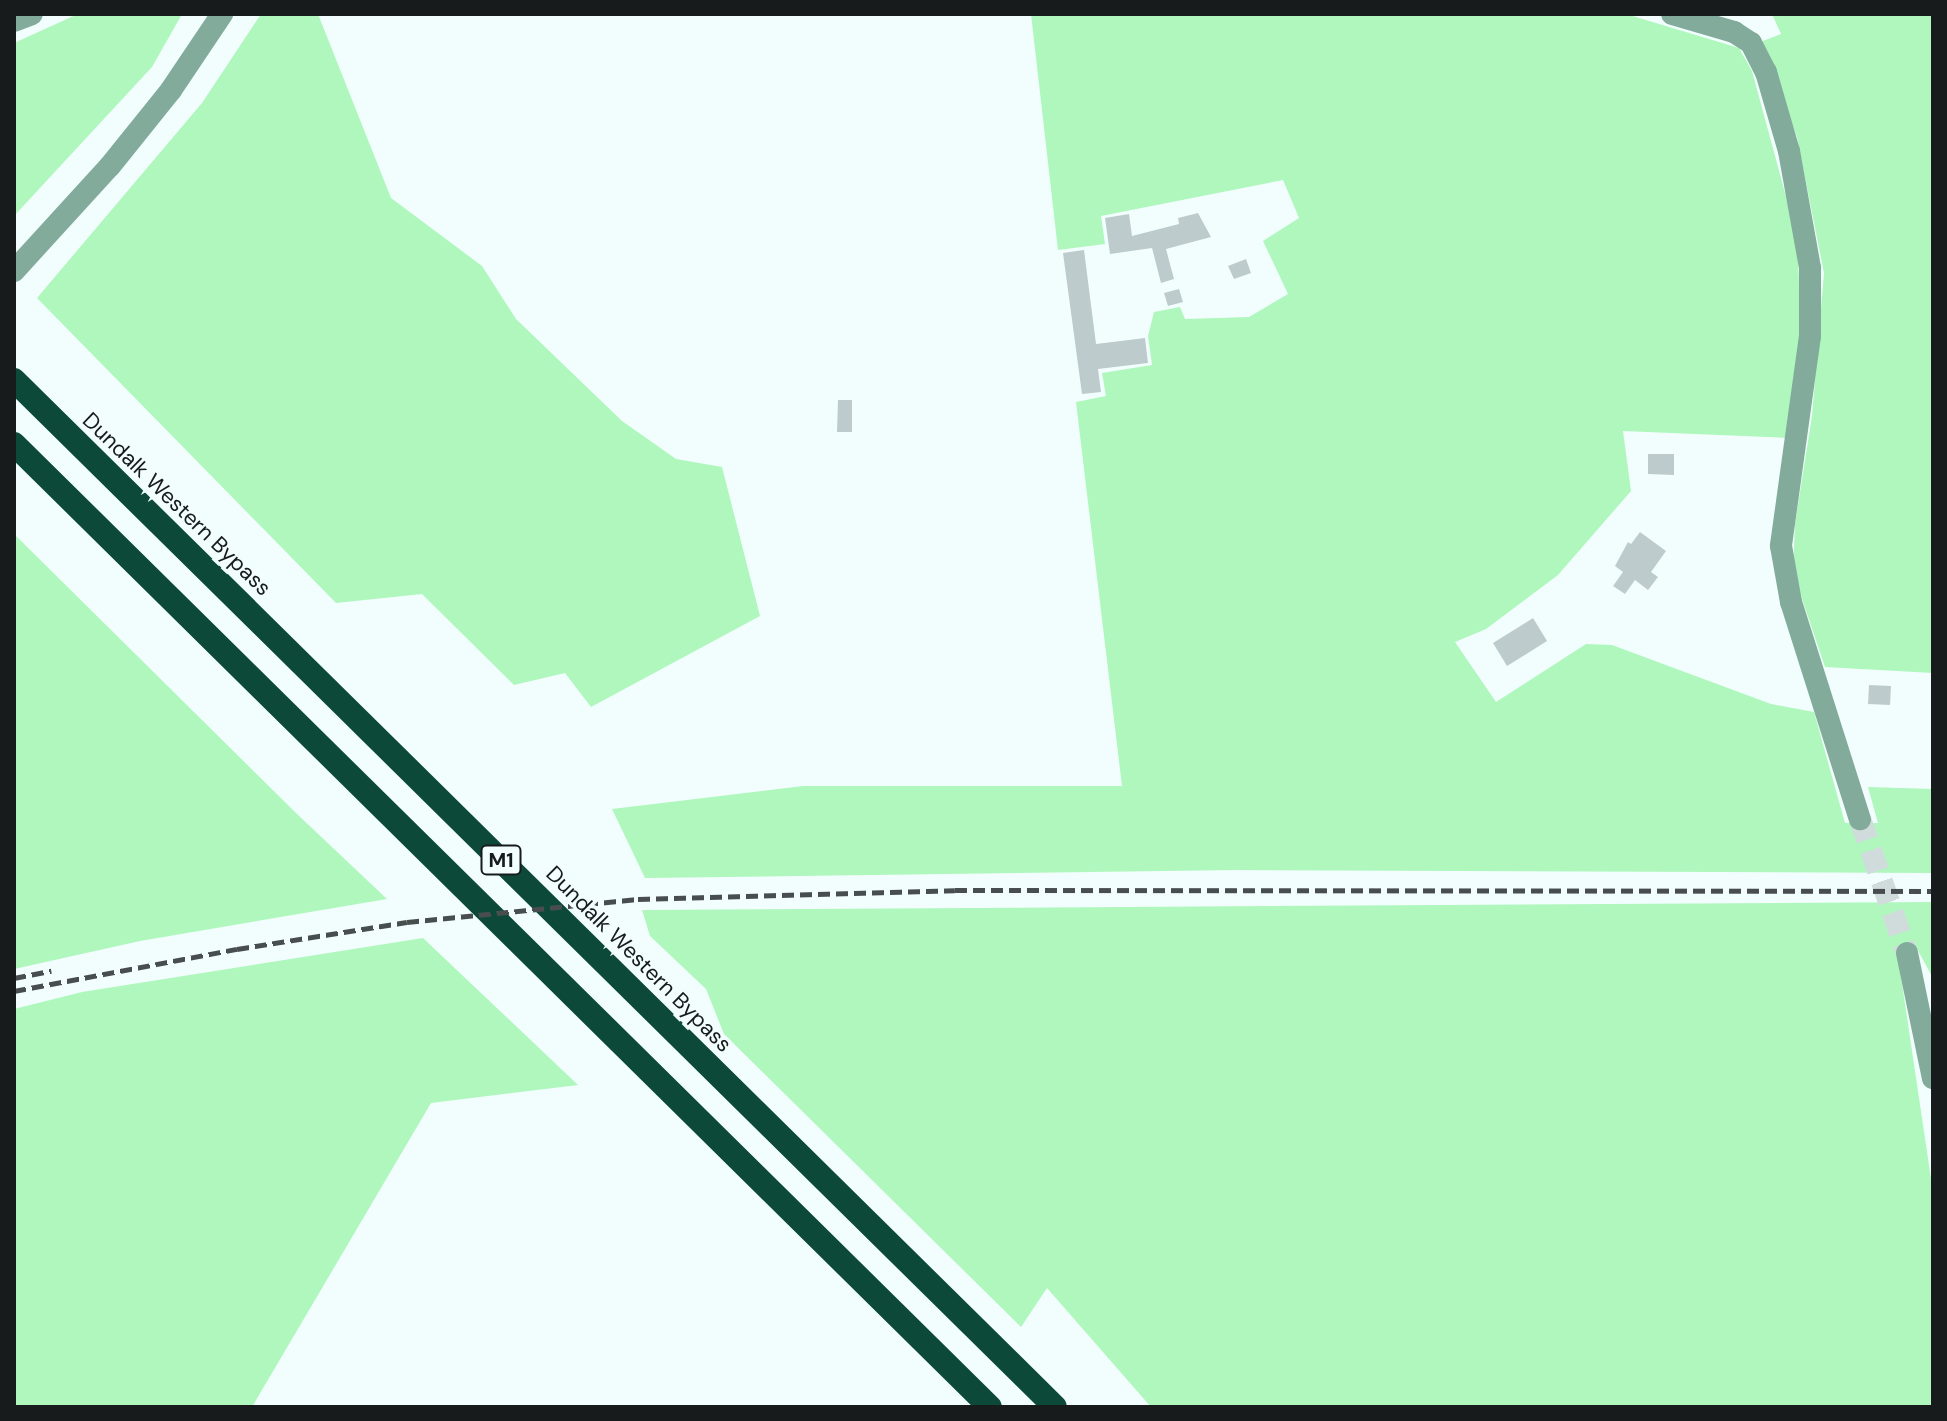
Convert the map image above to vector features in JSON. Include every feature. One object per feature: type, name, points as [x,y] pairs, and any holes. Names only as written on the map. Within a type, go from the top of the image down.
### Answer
[{"type":"highway","name":"Dundalk Western Bypass","points":[[14,380],[1055,1407]]},
{"type":"highway","name":"M1","points":[[14,444],[990,1407]]},
{"type":"highway","points":[[570,993],[685,1126],[968,1407]]},
{"type":"highway","points":[[988,1342],[1045,1381],[1073,1407]]},
{"type":"street","points":[[14,21],[32,14]]},
{"type":"street","points":[[14,271],[110,166],[171,90],[222,14]]},
{"type":"street","points":[[1672,14],[1734,32],[1751,43],[1766,72],[1789,151],[1810,268],[1810,336],[1781,546],[1791,602],[1860,819]]},
{"type":"street","points":[[1907,953],[1933,1078]]},
{"type":"green space","points":[[78,14],[182,14],[152,67],[14,216],[14,43]]},
{"type":"green space","points":[[261,14],[318,14],[391,198],[482,266],[516,319],[622,421],[676,459],[722,467],[760,616],[591,707],[565,673],[514,685],[422,594],[336,603],[37,298],[202,103]]},
{"type":"green space","points":[[1031,14],[1626,14],[1739,48],[1752,71],[1797,237],[1801,327],[1790,438],[1623,431],[1631,491],[1558,575],[1486,629],[1455,642],[1496,702],[1586,644],[1612,645],[1771,704],[1814,712],[1845,823],[1878,823],[1868,787],[1933,789],[1933,873],[1236,870],[645,878],[612,809],[803,786],[1122,786],[1076,402],[1106,396],[1102,373],[1152,365],[1148,336],[1154,312],[1180,307],[1185,319],[1249,317],[1288,294],[1263,241],[1299,218],[1283,180],[1101,216],[1105,244],[1058,250]]},
{"type":"green space","points":[[1772,14],[1933,14],[1933,673],[1825,667],[1793,572],[1795,524],[1812,416],[1824,273],[1797,137],[1760,42],[1781,34]]},
{"type":"green space","points":[[14,534],[387,899],[140,941],[14,969]]},
{"type":"green space","points":[[1933,902],[1933,978],[1916,947],[1897,950],[1933,1192],[1933,1407],[1151,1407],[1047,1288],[1021,1327],[724,1034],[706,989],[650,936],[642,910]]},
{"type":"green space","points":[[423,938],[578,1085],[431,1103],[252,1407],[14,1407],[14,1009],[82,992]]},
{"type":"building","points":[[1198,213],[1211,237],[1166,249],[1174,279],[1161,283],[1152,248],[1110,254],[1105,218],[1129,214],[1132,236],[1179,224],[1178,218]]},
{"type":"building","points":[[1084,250],[1096,344],[1145,338],[1148,363],[1098,369],[1101,392],[1082,394],[1063,253]]},
{"type":"building","points":[[1246,259],[1251,273],[1234,279],[1228,266]]},
{"type":"building","points":[[1179,289],[1183,302],[1168,306],[1164,293]]},
{"type":"building","points":[[838,400],[852,400],[852,432],[837,432]]},
{"type":"building","points":[[1648,454],[1674,454],[1674,475],[1648,474]]},
{"type":"building","points":[[1640,532],[1666,551],[1651,572],[1658,577],[1648,590],[1635,580],[1625,594],[1613,586],[1623,572],[1615,566],[1628,542],[1631,544]]},
{"type":"building","points":[[1533,618],[1547,641],[1507,666],[1493,643]]},
{"type":"building","points":[[1869,685],[1891,686],[1890,705],[1868,704]]},
{"type":"tunnel","points":[[1860,819],[1907,953]]},
{"type":"railway","points":[[14,991],[237,949],[407,922],[638,899],[955,890],[1933,891]]},
{"type":"railway","points":[[14,978],[51,971]]}]
